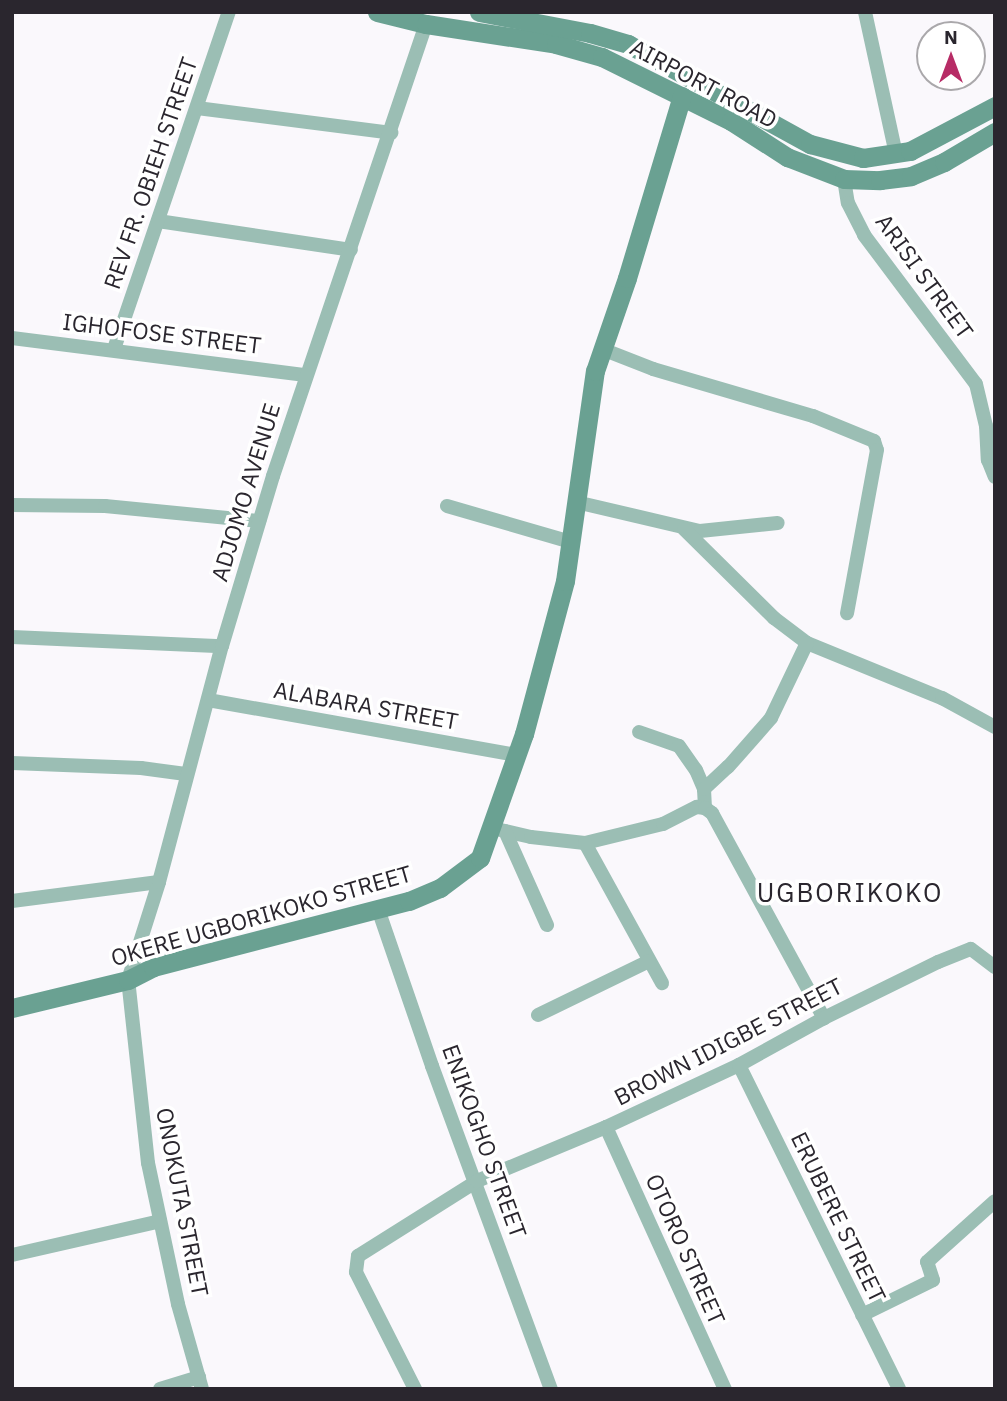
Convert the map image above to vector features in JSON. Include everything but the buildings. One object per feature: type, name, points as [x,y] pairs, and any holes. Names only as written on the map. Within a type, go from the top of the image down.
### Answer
[{"type":"street","name":"REV FR. OBIEH STREET","points":[[114,349],[229,12]]},
{"type":"street","name":"AIRPORT ROAD","points":[[377,12],[426,24],[568,47],[602,57],[731,121],[787,157],[844,179],[880,180],[911,176],[944,162],[995,132]]},
{"type":"street","name":"AIRPORT ROAD","points":[[479,12],[590,33],[628,44],[810,144],[863,158],[896,154],[945,134],[995,106]]},
{"type":"street","points":[[865,12],[896,154]]},
{"type":"street","name":"ADJOMO AVENUE","points":[[128,980],[159,882],[186,774],[260,521],[306,375],[351,250],[426,24]]},
{"type":"street","name":"OKERE UGBORIKOKO STREET","points":[[12,1008],[128,980],[153,967],[378,909],[440,888],[480,858],[498,829],[565,581],[595,371],[627,278],[682,96]]},
{"type":"street","points":[[197,108],[391,132]]},
{"type":"street","name":"ARISI STREET","points":[[844,179],[848,202],[864,235],[976,384],[990,426],[988,460],[995,477]]},
{"type":"street","points":[[158,221],[351,250]]},
{"type":"street","name":"IGHOFOSE STREET","points":[[12,338],[306,375]]},
{"type":"street","points":[[602,349],[653,369],[813,416],[874,441],[877,450],[847,613]]},
{"type":"street","points":[[576,502],[700,531],[778,523]]},
{"type":"street","points":[[12,505],[105,506],[260,521]]},
{"type":"street","points":[[447,506],[571,541]]},
{"type":"street","points":[[684,529],[775,618],[807,643],[942,698],[995,727]]},
{"type":"street","points":[[12,637],[222,646]]},
{"type":"street","points":[[704,789],[728,767],[771,718],[807,643]]},
{"type":"street","name":"ALABARA STREET","points":[[208,700],[517,755]]},
{"type":"street","points":[[639,732],[679,746],[696,770],[704,789],[705,808]]},
{"type":"street","points":[[12,763],[141,768],[186,774]]},
{"type":"street","points":[[498,829],[531,837],[585,843],[663,824],[697,807],[705,808],[712,813],[824,1018]]},
{"type":"street","points":[[498,829],[547,925]]},
{"type":"street","points":[[585,843],[662,983]]},
{"type":"street","points":[[12,901],[159,882]]},
{"type":"street","name":"ENIKOGHO STREET","points":[[378,909],[432,1066],[477,1181],[551,1389]]},
{"type":"street","name":"BROWN IDIGBE STREET","points":[[415,1389],[356,1272],[358,1255],[477,1181],[606,1127],[739,1065],[824,1018],[938,962],[971,949],[995,967]]},
{"type":"street","points":[[538,1015],[649,961]]},
{"type":"street","name":"ONOKUTA STREET","points":[[128,980],[148,1163],[178,1304],[201,1383]]},
{"type":"street","name":"ERUBERE STREET","points":[[739,1065],[899,1389]]},
{"type":"street","name":"OTORO STREET","points":[[606,1127],[725,1389]]},
{"type":"street","points":[[862,1315],[933,1280],[927,1262],[995,1200]]},
{"type":"street","points":[[12,1255],[160,1221]]},
{"type":"street","points":[[160,1389],[201,1383]]},
{"type":"district","name":"UGBORIKOKO","points":[[850,893]]}]
